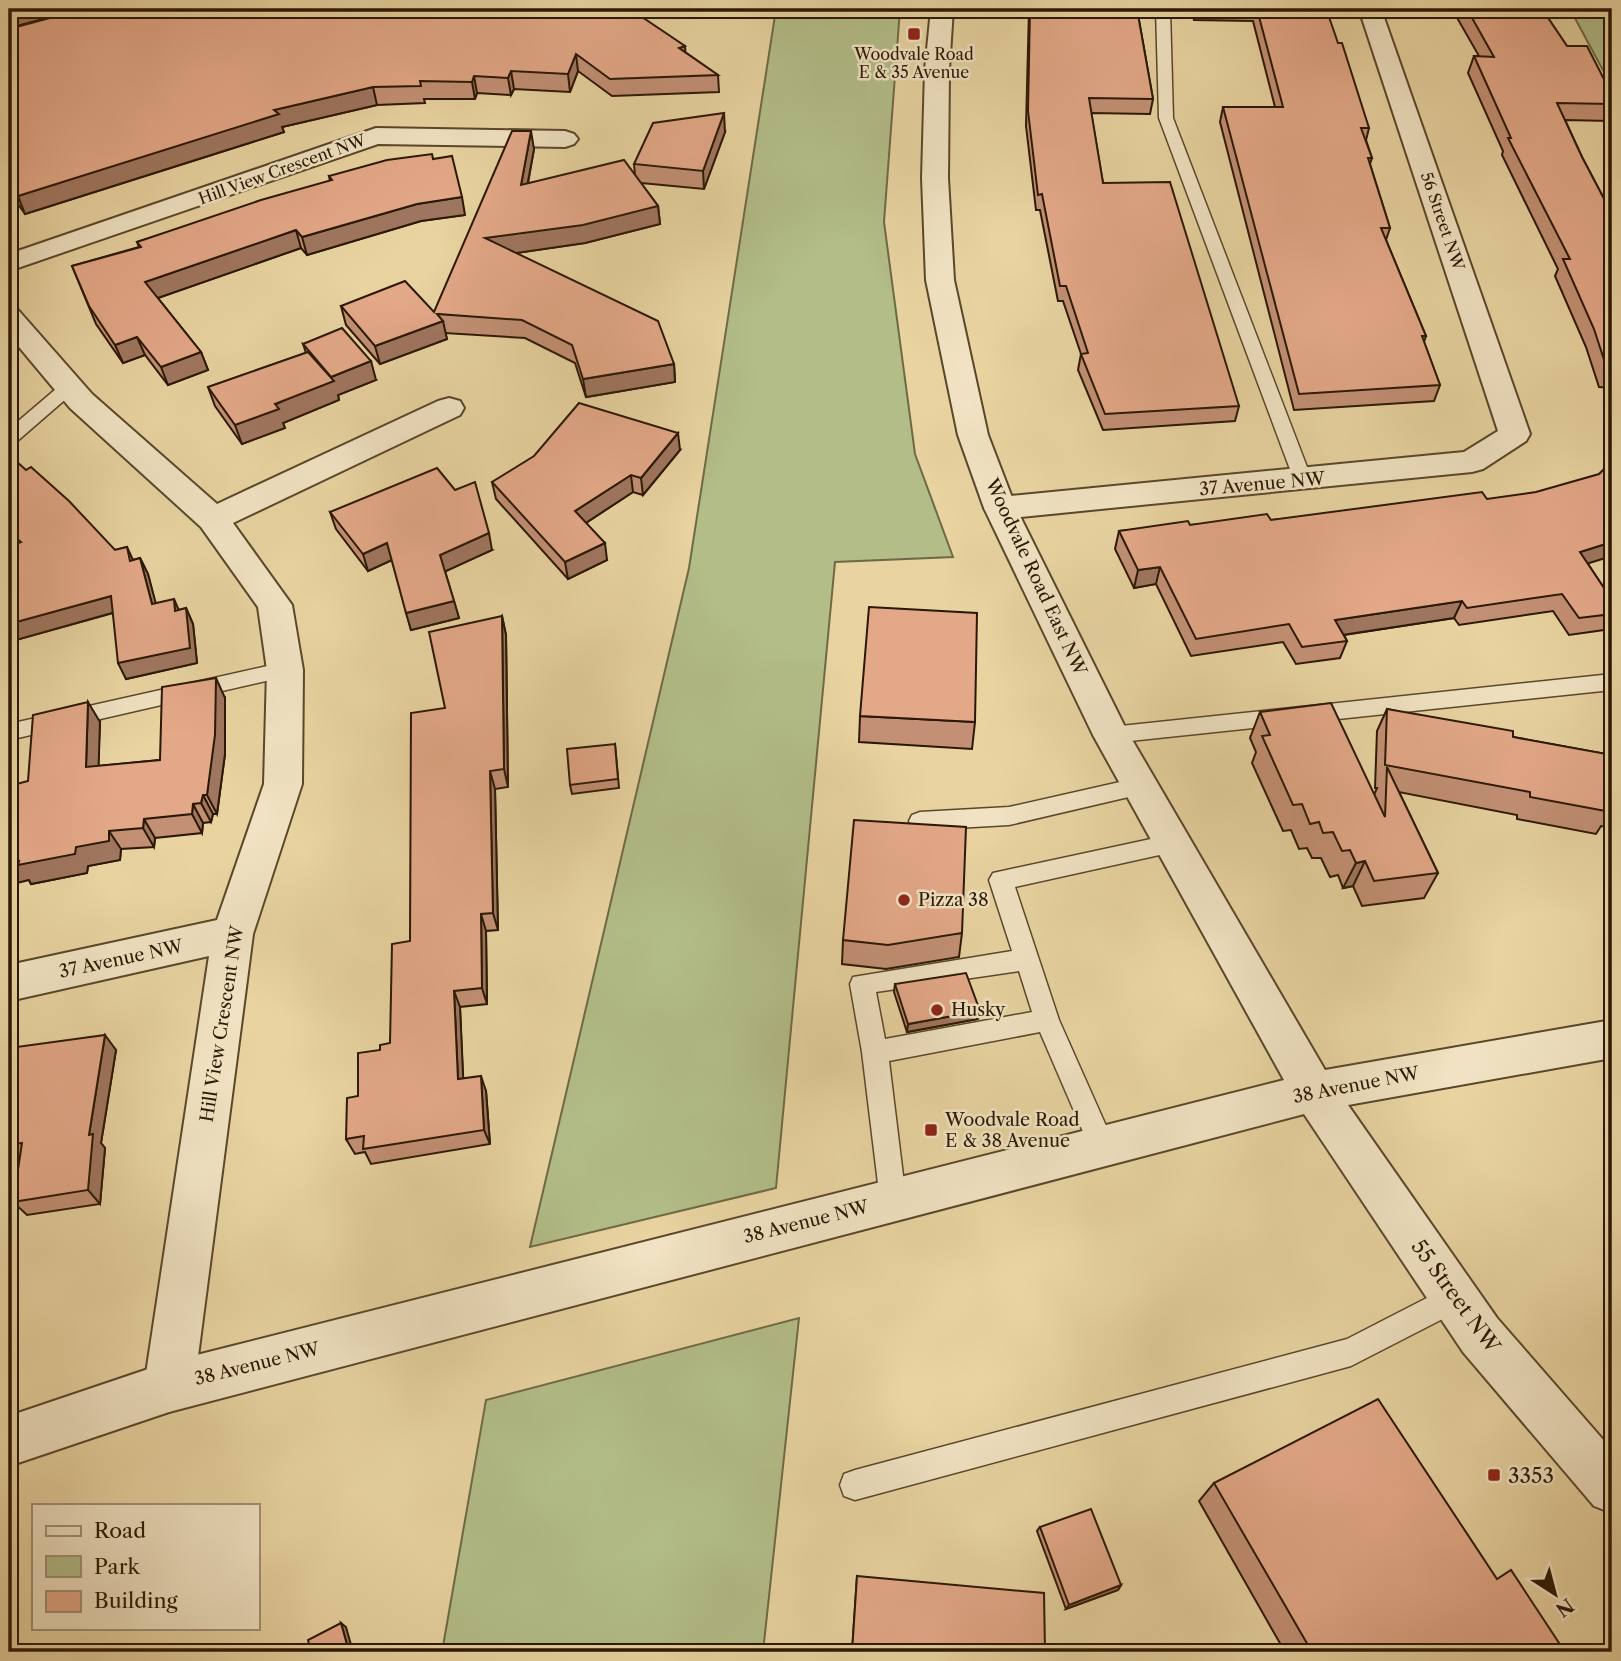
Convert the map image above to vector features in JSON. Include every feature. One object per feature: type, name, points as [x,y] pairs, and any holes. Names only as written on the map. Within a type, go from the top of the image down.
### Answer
[{"type":"street","name":"Woodvale Road East NW","points":[[942,9],[937,70],[935,178],[940,280],[974,435],[1000,508],[1111,735],[1314,1092]]},
{"type":"street","name":"56 Street NW","points":[[1370,9],[1515,434]]},
{"type":"street","name":"Hill View Crescent NW","points":[[9,263],[376,136],[565,139]]},
{"type":"street","name":"Hill View Crescent NW","points":[[9,317],[81,401],[213,519],[275,606],[285,670],[283,784],[233,934],[169,1387]]},
{"type":"street","points":[[213,519],[449,408]]},
{"type":"street","name":"37 Avenue NW","points":[[1000,508],[1472,462],[1515,434]]},
{"type":"street","name":"37 Avenue NW","points":[[9,983],[233,934]]},
{"type":"street","name":"38 Avenue NW","points":[[9,1441],[169,1387],[1314,1092],[1612,1039]]},
{"type":"street","name":"55 Street NW","points":[[1314,1092],[1480,1335],[1612,1488]]},
{"type":"lane","points":[[1163,9],[1167,118],[1303,480]]},
{"type":"lane","points":[[9,439],[69,387]]},
{"type":"lane","points":[[9,732],[285,670]]},
{"type":"lane","points":[[1111,735],[1612,682]]},
{"type":"lane","points":[[920,821],[1009,816],[1142,786]]},
{"type":"lane","points":[[1102,1146],[1047,1020],[1001,880],[1174,844]]},
{"type":"lane","points":[[893,1200],[875,1052],[862,985],[1028,960]]},
{"type":"lane","points":[[875,1052],[1047,1020]]},
{"type":"lane","points":[[855,1485],[1351,1352],[1454,1298]]},
{"type":"green space","points":[[776,9],[900,9],[884,222],[915,454],[953,557],[835,562],[776,1188],[530,1247],[689,568]]},
{"type":"green space","points":[[1570,9],[1612,9],[1612,87]]},
{"type":"green space","points":[[799,1318],[763,1652],[442,1652],[486,1400]]},
{"type":"building","points":[[83,9],[630,9],[685,46],[679,48],[718,75],[610,79],[576,54],[568,74],[511,71],[508,78],[474,76],[472,82],[420,81],[421,86],[373,87],[274,110],[279,114],[18,196],[9,184],[9,29]]},
{"type":"building","points":[[1030,9],[1137,9],[1153,99],[1089,98],[1103,183],[1170,182],[1239,406],[1105,414],[1081,354],[1088,353],[1066,286],[1060,286],[1042,194],[1038,195],[1028,111]]},
{"type":"building","points":[[1257,9],[1321,9],[1325,17],[1329,17],[1338,43],[1342,43],[1369,128],[1361,128],[1372,158],[1368,158],[1390,228],[1381,228],[1426,336],[1422,336],[1440,385],[1299,394],[1223,107],[1283,107]]},
{"type":"building","points":[[1467,9],[1542,9],[1567,46],[1587,46],[1612,95],[1612,104],[1557,103],[1612,214],[1612,370],[1607,369],[1594,329],[1563,259],[1570,259],[1508,138],[1511,138],[1474,56],[1494,57]]},
{"type":"building","points":[[724,113],[703,171],[634,164],[653,123]]},
{"type":"building","points":[[512,131],[531,131],[521,185],[624,160],[658,206],[583,225],[485,238],[658,321],[674,364],[583,379],[572,345],[522,320],[437,314],[443,321],[375,346],[341,306],[405,281],[434,312]]},
{"type":"building","points":[[432,154],[433,159],[452,156],[462,197],[417,204],[302,237],[296,230],[145,282],[201,352],[161,367],[137,337],[115,345],[89,306],[72,266],[141,247],[137,242],[261,200],[332,180],[329,176],[387,160]]},
{"type":"building","points":[[342,328],[371,361],[331,377],[303,344]]},
{"type":"building","points":[[308,352],[334,381],[275,404],[279,409],[235,425],[208,387]]},
{"type":"building","points":[[579,403],[678,433],[641,478],[631,475],[575,511],[605,543],[565,562],[492,482],[534,456]]},
{"type":"building","points":[[16,461],[26,470],[31,467],[69,501],[115,550],[127,547],[130,561],[140,558],[152,604],[174,599],[175,611],[186,608],[190,648],[118,663],[111,596],[9,624],[9,546],[21,542],[9,532],[9,465]]},
{"type":"building","points":[[1612,461],[1612,542],[1580,552],[1612,600],[1612,614],[1579,618],[1562,594],[1467,608],[1462,601],[1335,620],[1347,641],[1302,647],[1289,624],[1196,639],[1160,567],[1138,570],[1119,531],[1188,521],[1190,525],[1267,514],[1271,520],[1482,492],[1487,499],[1536,492],[1599,474]]},
{"type":"building","points":[[437,468],[455,490],[475,482],[489,533],[440,555],[454,601],[406,613],[387,543],[363,554],[330,512]]},
{"type":"building","points":[[869,607],[977,613],[975,722],[860,716]]},
{"type":"building","points":[[502,616],[504,769],[490,771],[493,913],[481,914],[482,988],[454,991],[458,1079],[481,1076],[484,1130],[363,1149],[364,1136],[346,1139],[347,1098],[358,1096],[358,1053],[380,1050],[380,1045],[390,1043],[392,944],[410,941],[411,713],[445,708],[429,632]]},
{"type":"building","points":[[216,678],[215,735],[207,795],[203,795],[201,803],[193,804],[192,814],[144,819],[143,828],[109,831],[109,841],[76,847],[75,854],[18,865],[19,861],[9,863],[9,786],[28,781],[33,715],[88,702],[86,767],[160,760],[162,687]]},
{"type":"building","points":[[1331,703],[1385,817],[1387,767],[1438,873],[1374,881],[1365,861],[1356,863],[1350,850],[1342,851],[1333,832],[1323,833],[1319,822],[1310,824],[1302,804],[1293,805],[1262,736],[1270,735],[1260,712]]},
{"type":"building","points":[[1387,709],[1513,731],[1513,737],[1612,755],[1611,812],[1530,797],[1530,792],[1385,765]]},
{"type":"building","points":[[615,744],[618,779],[570,785],[567,749]]},
{"type":"building","name":"Pizza 38","points":[[854,820],[966,827],[962,933],[888,945],[843,940]]},
{"type":"building","name":"Husky","points":[[966,973],[980,1011],[908,1024],[895,984]]},
{"type":"building","points":[[105,1035],[89,1135],[93,1134],[88,1190],[13,1202],[22,1143],[9,1144],[9,1048]]},
{"type":"building","points":[[1378,1399],[1497,1579],[1511,1570],[1565,1652],[1312,1652],[1214,1483]]},
{"type":"building","points":[[1091,1509],[1121,1585],[1069,1605],[1040,1527]]},
{"type":"building","points":[[857,1576],[1044,1593],[1045,1652],[852,1652]]},
{"type":"building","points":[[341,1623],[349,1652],[311,1652],[308,1640]]},
{"type":"place","name":"Woodvale Road E & 35 Avenue","points":[[914,34]]},
{"type":"place","name":"Pizza 38","points":[[904,900]]},
{"type":"place","name":"Husky","points":[[937,1010]]},
{"type":"place","name":"Woodvale Road E & 38 Avenue","points":[[931,1130]]},
{"type":"place","name":"3353","points":[[1494,1475]]}]
